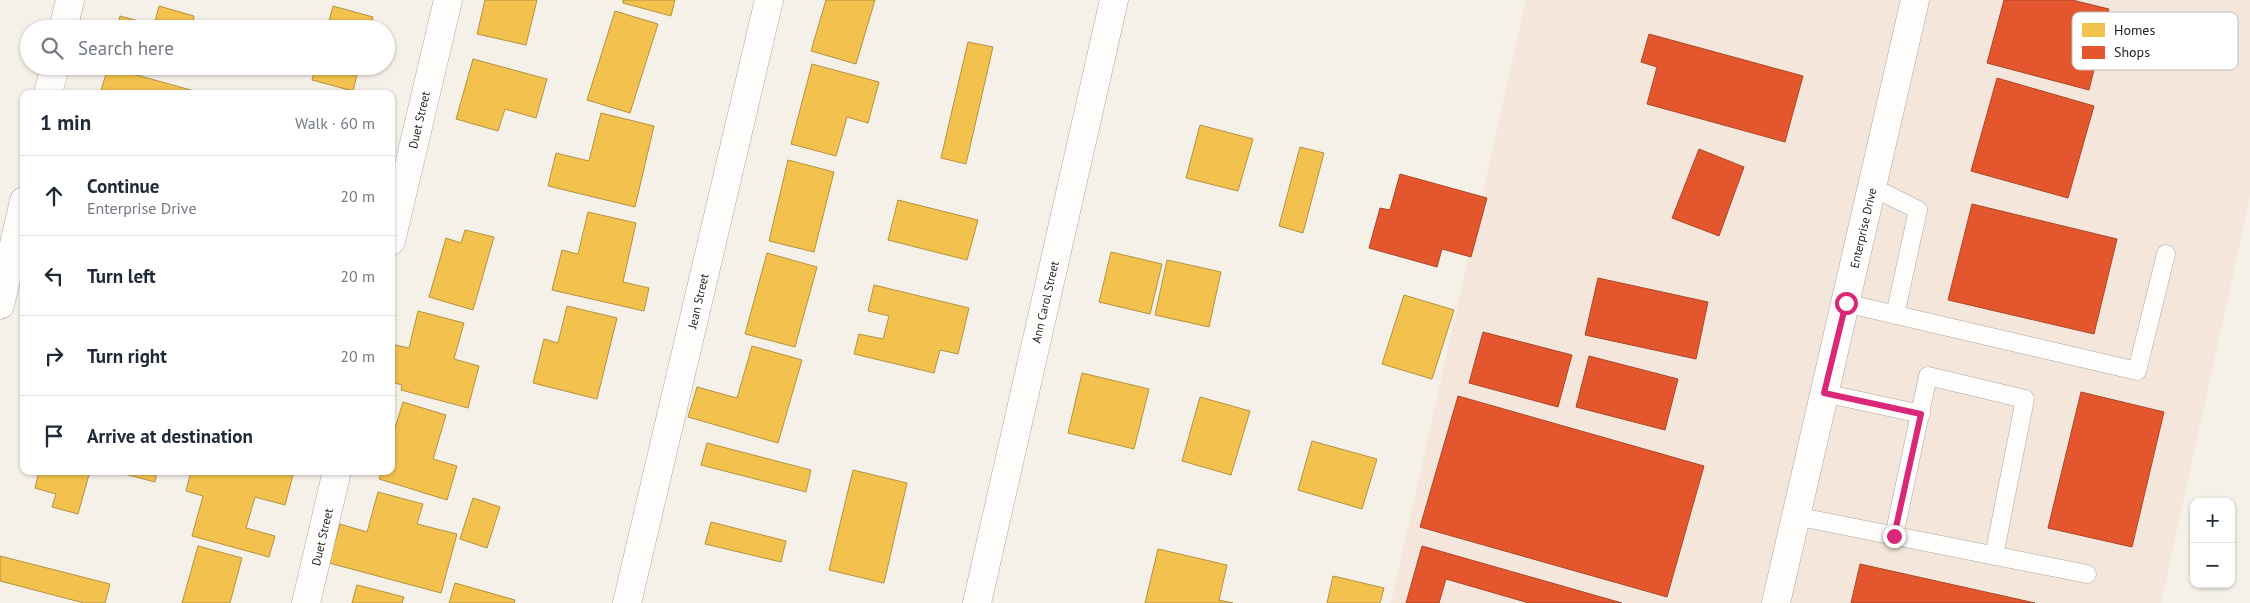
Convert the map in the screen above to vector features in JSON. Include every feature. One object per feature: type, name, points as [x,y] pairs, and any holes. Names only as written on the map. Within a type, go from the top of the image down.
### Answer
[{"type":"street","points":[[65,20],[70,0]]},
{"type":"street","name":"Duet Street","points":[[395,224],[448,0]]},
{"type":"street","name":"Jean Street","points":[[627,603],[769,0]]},
{"type":"street","name":"Ann Carol Street","points":[[977,603],[1114,0]]},
{"type":"street","name":"Enterprise Drive","points":[[1776,603],[1915,0]]},
{"type":"street","points":[[49,90],[53,75]]},
{"type":"street","points":[[0,304],[20,218]]},
{"type":"street","name":"Duet Street","points":[[306,603],[336,475]]},
{"type":"lane","points":[[1872,187],[1918,210],[1895,315]]},
{"type":"lane","points":[[1846,303],[2137,371],[2166,254]]},
{"type":"lane","points":[[1894,536],[1928,376],[2025,399],[1994,556]]},
{"type":"lane","points":[[1824,393],[1921,414]]},
{"type":"lane","points":[[1796,516],[2087,574]]},
{"type":"shaded area","points":[[1526,0],[2250,0],[2250,197],[2161,603],[1391,603]]},
{"type":"building: Homes","points":[[485,0],[537,0],[526,45],[477,34]]},
{"type":"building: Homes","points":[[623,0],[675,0],[671,16],[623,3]]},
{"type":"building: Homes","points":[[826,0],[875,0],[856,64],[811,51]]},
{"type":"building: Homes","points":[[159,6],[194,16],[193,20],[155,20]]},
{"type":"building: Homes","points":[[333,6],[373,17],[372,20],[329,20]]},
{"type":"building: Homes","points":[[615,11],[658,24],[630,113],[587,100]]},
{"type":"building: Homes","points":[[120,16],[135,20],[119,20]]},
{"type":"building: Homes","points":[[968,42],[993,47],[966,164],[941,158]]},
{"type":"building: Homes","points":[[473,59],[547,79],[536,118],[505,109],[498,131],[456,119]]},
{"type":"building: Homes","points":[[812,64],[879,82],[868,123],[847,117],[836,156],[791,144]]},
{"type":"building: Homes","points":[[106,75],[137,75],[191,90],[101,90]]},
{"type":"building: Homes","points":[[313,75],[357,75],[353,90],[312,80]]},
{"type":"building: Homes","points":[[601,113],[654,126],[635,207],[548,186],[556,153],[589,161]]},
{"type":"building: Homes","points":[[1200,125],[1253,139],[1238,191],[1186,178]]},
{"type":"building: Homes","points":[[1300,147],[1324,153],[1303,233],[1279,226]]},
{"type":"building: Homes","points":[[788,160],[834,172],[814,252],[769,241]]},
{"type":"building: Homes","points":[[898,200],[978,220],[967,260],[888,240]]},
{"type":"building: Homes","points":[[588,212],[636,223],[623,282],[649,288],[644,311],[552,290],[562,250],[578,254]]},
{"type":"building: Homes","points":[[465,230],[494,237],[473,310],[429,297],[446,238],[461,243]]},
{"type":"building: Homes","points":[[1111,252],[1162,264],[1150,314],[1099,302]]},
{"type":"building: Homes","points":[[767,253],[817,267],[795,347],[745,334]]},
{"type":"building: Homes","points":[[1167,260],[1221,272],[1209,327],[1155,315]]},
{"type":"building: Homes","points":[[874,285],[969,308],[958,354],[940,350],[934,373],[854,354],[859,334],[883,339],[889,316],[868,311]]},
{"type":"building: Homes","points":[[1404,295],[1454,310],[1432,379],[1382,364]]},
{"type":"building: Homes","points":[[567,306],[617,318],[597,399],[533,383],[544,339],[558,343]]},
{"type":"building: Homes","points":[[418,311],[464,323],[454,359],[479,366],[468,408],[401,390],[402,385],[395,383],[395,345],[409,348]]},
{"type":"building: Homes","points":[[752,346],[802,360],[778,443],[688,417],[697,387],[737,398]]},
{"type":"building: Homes","points":[[1082,373],[1149,389],[1134,449],[1068,433]]},
{"type":"building: Homes","points":[[1200,397],[1250,411],[1231,475],[1182,461]]},
{"type":"building: Homes","points":[[403,402],[446,415],[433,459],[457,466],[447,500],[379,479],[380,475],[395,475],[395,428]]},
{"type":"building: Homes","points":[[1312,441],[1377,459],[1362,509],[1298,490]]},
{"type":"building: Homes","points":[[707,443],[811,470],[806,492],[701,465]]},
{"type":"building: Homes","points":[[853,470],[907,483],[884,583],[829,570]]},
{"type":"building: Homes","points":[[38,475],[89,475],[78,514],[52,507],[56,494],[35,488]]},
{"type":"building: Homes","points":[[128,475],[156,475],[155,482]]},
{"type":"building: Homes","points":[[190,475],[293,475],[285,505],[255,497],[246,528],[275,536],[269,557],[192,536],[203,496],[186,491]]},
{"type":"building: Homes","points":[[378,492],[423,504],[417,524],[457,534],[441,593],[329,563],[340,524],[367,532]]},
{"type":"building: Homes","points":[[473,498],[500,507],[487,548],[460,539]]},
{"type":"building: Homes","points":[[711,522],[786,541],[781,562],[705,544]]},
{"type":"building: Homes","points":[[198,546],[242,558],[230,603],[182,603]]},
{"type":"building: Homes","points":[[1158,549],[1227,565],[1219,600],[1233,603],[1145,603]]},
{"type":"building: Homes","points":[[0,556],[110,584],[105,603],[84,603],[0,581]]},
{"type":"building: Homes","points":[[1333,576],[1384,588],[1380,603],[1327,603]]},
{"type":"building: Homes","points":[[455,583],[515,600],[514,603],[449,603]]},
{"type":"building: Homes","points":[[357,585],[404,597],[402,603],[352,603]]},
{"type":"building: Shops","points":[[2004,0],[2072,0],[2109,9],[2108,12],[2072,12],[2072,70],[2094,70],[2089,90],[1987,63]]},
{"type":"building: Shops","points":[[1649,34],[1803,76],[1785,142],[1647,104],[1657,67],[1641,62]]},
{"type":"building: Shops","points":[[1997,78],[2094,106],[2068,198],[1971,171]]},
{"type":"building: Shops","points":[[1699,149],[1744,167],[1719,236],[1672,218]]},
{"type":"building: Shops","points":[[1400,174],[1487,198],[1471,257],[1442,249],[1437,267],[1369,248],[1380,208],[1390,210]]},
{"type":"building: Shops","points":[[1972,204],[2117,239],[2094,334],[1948,300]]},
{"type":"building: Shops","points":[[1598,278],[1708,302],[1696,359],[1585,335]]},
{"type":"building: Shops","points":[[1483,332],[1572,355],[1558,407],[1469,383]]},
{"type":"building: Shops","points":[[1589,356],[1678,379],[1665,430],[1576,407]]},
{"type":"building: Shops","points":[[2081,392],[2164,412],[2132,547],[2048,528]]},
{"type":"building: Shops","points":[[1458,396],[1704,466],[1667,597],[1420,527]]},
{"type":"building: Shops","points":[[1422,546],[1622,603],[1529,603],[1446,579],[1439,603],[1406,603]]},
{"type":"building: Shops","points":[[1860,564],[2035,603],[1851,603]]},
{"type":"route","points":[[1846,303],[1824,393],[1921,414],[1894,536]]}]
